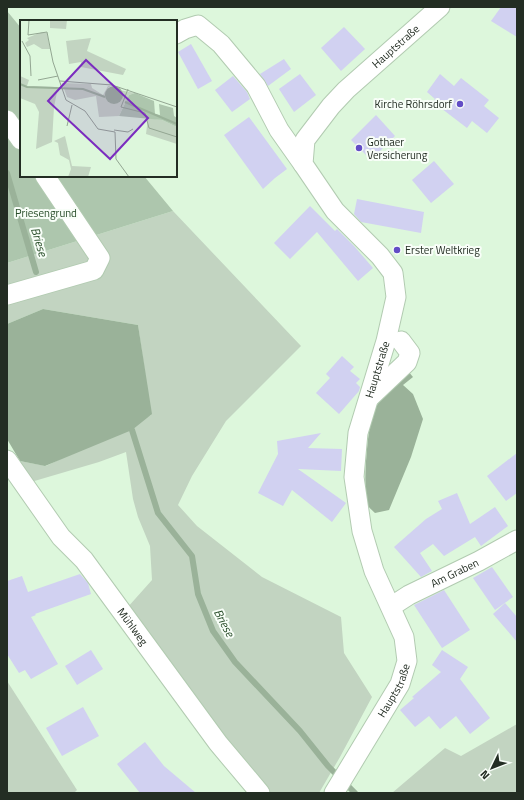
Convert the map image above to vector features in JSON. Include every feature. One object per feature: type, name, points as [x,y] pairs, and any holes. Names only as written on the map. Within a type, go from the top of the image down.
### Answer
[{"type":"street","name":"Hauptstraße","points":[[334,792],[400,684],[407,661],[404,637],[392,606],[374,571],[362,531],[354,477],[358,433],[386,341],[396,297],[393,273],[380,256],[335,211],[303,164],[305,140],[331,106],[346,90],[440,7]]},
{"type":"street","points":[[177,34],[198,25],[222,44],[256,86],[279,130],[303,164]]},
{"type":"street","points":[[7,120],[20,139]]},
{"type":"street","points":[[7,295],[94,270],[100,258],[46,177]]},
{"type":"street","points":[[369,398],[407,362],[410,353],[401,341]]},
{"type":"street","name":"Mühlweg","points":[[7,460],[61,537],[84,560],[218,743],[260,793]]},
{"type":"street","name":"Am Graben","points":[[392,606],[409,595],[479,561],[517,540]]},
{"type":"shaded area","points":[[173,211],[301,346],[226,421],[192,476],[178,505],[197,526],[262,577],[341,617],[344,653],[372,697],[319,793],[269,793],[246,766],[127,608],[152,580],[150,546],[138,517],[133,499],[126,452],[99,462],[31,482],[20,461],[46,466],[151,415],[138,325],[43,309],[7,324],[7,263]]},
{"type":"shaded area","points":[[43,309],[138,325],[152,414],[132,430],[45,466],[20,461],[7,439],[7,324]]},
{"type":"shaded area","points":[[408,371],[413,377],[403,385],[413,394],[423,419],[411,457],[389,510],[375,513],[367,504],[365,485],[369,430],[374,411],[380,400]]},
{"type":"shaded area","points":[[7,681],[77,790],[74,793],[7,793]]},
{"type":"shaded area","points":[[517,724],[517,793],[392,793],[445,748],[461,756]]},
{"type":"green space","name":"Priesengrund","points":[[7,11],[20,27],[20,177],[145,177],[173,211],[7,263]]},
{"type":"building","points":[[501,7],[517,7],[517,37],[491,21]]},
{"type":"building","points":[[344,27],[365,49],[341,71],[321,48]]},
{"type":"building","points":[[191,44],[212,81],[198,89],[178,52]]},
{"type":"building","points":[[284,59],[291,69],[268,86],[260,74]]},
{"type":"building","points":[[300,74],[316,95],[294,112],[279,89]]},
{"type":"building","name":"Kirche Röhrsdorf","points":[[440,74],[454,86],[461,78],[489,100],[484,106],[499,118],[487,133],[472,121],[467,128],[433,102],[435,99],[427,92]]},
{"type":"building","points":[[233,76],[247,92],[250,99],[232,112],[215,90]]},
{"type":"building","points":[[376,115],[395,136],[371,160],[351,140]]},
{"type":"building","points":[[249,117],[287,169],[263,189],[224,135]]},
{"type":"building","points":[[434,161],[454,184],[431,203],[412,180]]},
{"type":"building","points":[[357,199],[424,212],[421,233],[361,222],[354,214]]},
{"type":"building","points":[[310,206],[335,231],[337,229],[373,268],[358,281],[317,232],[290,259],[274,243]]},
{"type":"building","points":[[342,356],[354,367],[350,371],[360,379],[356,383],[360,387],[359,391],[339,414],[316,393],[330,378],[326,374]]},
{"type":"building","points":[[321,433],[308,448],[342,449],[341,471],[298,469],[346,503],[332,522],[292,490],[283,506],[258,493],[278,454],[277,441]]},
{"type":"building","points":[[517,453],[517,493],[506,501],[487,476]]},
{"type":"building","points":[[457,493],[470,524],[495,507],[508,526],[481,546],[475,537],[444,556],[433,544],[420,553],[432,571],[421,577],[394,547],[426,519],[442,509],[438,501]]},
{"type":"building","points":[[492,567],[513,597],[495,610],[473,578]]},
{"type":"building","points":[[80,574],[88,583],[91,594],[35,614],[36,615],[31,617],[58,664],[31,679],[25,670],[19,673],[7,654],[7,581],[22,576],[28,592]]},
{"type":"building","points":[[444,590],[470,630],[442,648],[414,605]]},
{"type":"building","points":[[505,603],[517,617],[517,642],[493,614]]},
{"type":"building","points":[[91,650],[103,669],[77,685],[65,666]]},
{"type":"building","points":[[442,650],[468,667],[460,679],[490,718],[470,734],[456,716],[440,729],[429,716],[415,727],[400,710],[414,698],[412,697],[441,672],[432,665]]},
{"type":"building","points":[[83,707],[99,736],[62,756],[46,728]]},
{"type":"building","points":[[145,742],[164,766],[196,793],[140,793],[117,764]]},
{"type":"waterway","name":"Briese","points":[[7,173],[36,272]]},
{"type":"waterway","name":"Briese","points":[[132,430],[158,513],[192,556],[198,594],[213,631],[235,662],[300,731],[328,766],[355,793]]},
{"type":"place","name":"Kirche Röhrsdorf","points":[[460,104]]},
{"type":"place","name":"Gothaer Versicherung","points":[[359,148]]},
{"type":"place","name":"Erster Weltkrieg","points":[[397,250]]}]
